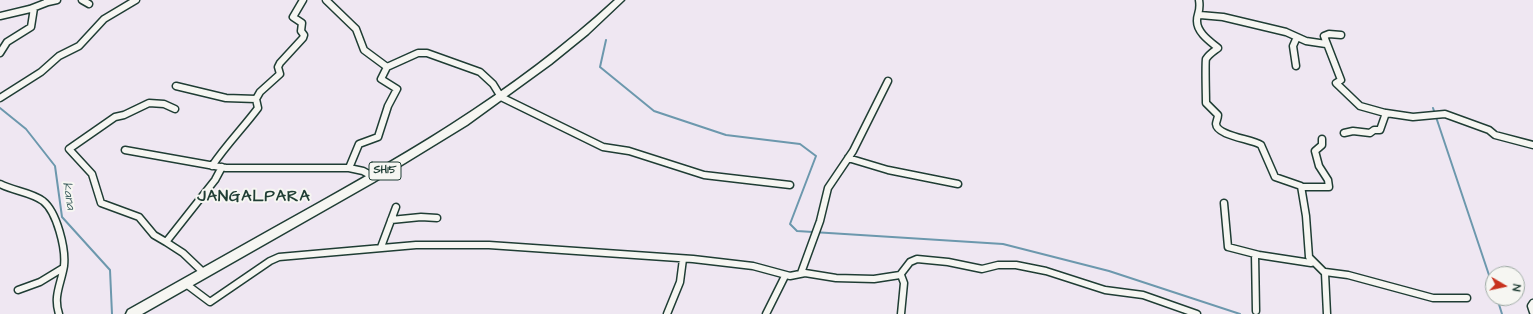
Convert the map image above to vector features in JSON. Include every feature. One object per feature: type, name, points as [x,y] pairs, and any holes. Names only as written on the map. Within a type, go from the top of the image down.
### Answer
[{"type":"main road","name":"SH15","points":[[132,314],[426,146],[501,97],[586,32],[620,0]]},
{"type":"street","points":[[0,16],[34,8],[47,1],[57,0]]},
{"type":"street","points":[[82,0],[89,4]]},
{"type":"street","points":[[1,94],[41,72],[59,56],[79,46],[104,19],[136,0]]},
{"type":"street","points":[[212,166],[225,147],[242,130],[258,108],[256,99],[260,92],[280,74],[279,65],[303,38],[304,35],[301,31],[302,24],[293,17],[304,0]]},
{"type":"street","points":[[326,0],[356,29],[364,50],[387,67]]},
{"type":"street","points":[[1199,0],[1200,15],[1197,23],[1202,34],[1218,48],[1207,58],[1205,62],[1207,78],[1206,104],[1218,115],[1217,127],[1230,135],[1259,144],[1264,150],[1275,177],[1301,187],[1329,187],[1328,180],[1319,166],[1315,151],[1322,144],[1322,139]]},
{"type":"street","points":[[0,53],[7,42],[32,27],[34,8]]},
{"type":"street","points":[[1200,15],[1223,17],[1255,26],[1286,32],[1306,41],[1326,44]]},
{"type":"street","points":[[1341,35],[1325,35],[1326,44],[1341,80],[1336,83],[1360,106],[1385,113],[1413,117],[1441,114],[1449,115],[1490,130],[1495,135],[1533,145]]},
{"type":"street","points":[[1296,66],[1292,46],[1297,37]]},
{"type":"street","points":[[349,168],[356,156],[359,144],[378,137],[388,106],[397,91],[381,79],[387,67],[418,53],[425,52],[480,72],[493,84],[501,97],[603,147],[629,151],[704,175],[790,185]]},
{"type":"street","points":[[801,273],[820,221],[828,188],[860,138],[873,108],[888,84],[888,81]]},
{"type":"street","points":[[176,86],[226,98],[256,99]]},
{"type":"street","points":[[175,109],[161,103],[146,102],[121,116],[115,117],[69,148],[92,174],[101,203],[139,217],[154,235],[186,255],[204,273]]},
{"type":"street","points":[[1344,133],[1353,131],[1370,133],[1374,130],[1380,130],[1385,113]]},
{"type":"street","points":[[125,150],[150,153],[183,162],[212,166],[250,169],[349,168],[363,171],[374,177]]},
{"type":"street","points":[[848,158],[888,170],[958,184]]},
{"type":"street","points":[[166,242],[215,180],[222,167]]},
{"type":"street","points":[[0,184],[40,199],[51,209],[63,248],[63,268],[56,289],[56,305],[59,314]]},
{"type":"street","points":[[1301,187],[1306,216],[1307,244],[1311,263]]},
{"type":"street","points":[[1224,203],[1227,246],[1255,254],[1311,263],[1325,272],[1348,275],[1433,298],[1467,298]]},
{"type":"street","points":[[381,247],[396,207]]},
{"type":"street","points":[[391,220],[420,217],[437,218]]},
{"type":"street","points":[[186,284],[204,299],[212,302],[276,257],[381,247],[489,245],[757,266],[785,276],[801,273],[861,279],[885,278],[901,275],[910,262],[917,259],[948,262],[982,270],[998,265],[1016,266],[1046,270],[1105,290],[1143,295],[1187,312],[1197,314]]},
{"type":"street","points":[[1255,254],[1256,311]]},
{"type":"street","points":[[668,314],[680,282],[682,259]]},
{"type":"street","points":[[18,290],[40,282],[63,268]]},
{"type":"street","points":[[1325,272],[1327,314]]},
{"type":"street","points":[[901,275],[904,283],[901,314]]},
{"type":"street","points":[[766,314],[785,276]]},
{"type":"street","points":[[1533,303],[1531,306],[1533,312]]},
{"type":"waterway","points":[[606,40],[600,67],[654,111],[726,135],[800,144],[816,156],[790,224],[797,231],[1003,244],[1109,271],[1240,314]]},
{"type":"waterway","name":"kana","points":[[0,108],[26,129],[55,166],[62,217],[110,270],[112,314]]},
{"type":"waterway","points":[[1433,108],[1486,266]]},
{"type":"waterway","points":[[1500,306],[1502,314]]},
{"type":"district","name":"JANGALPARA","points":[[254,198]]}]
